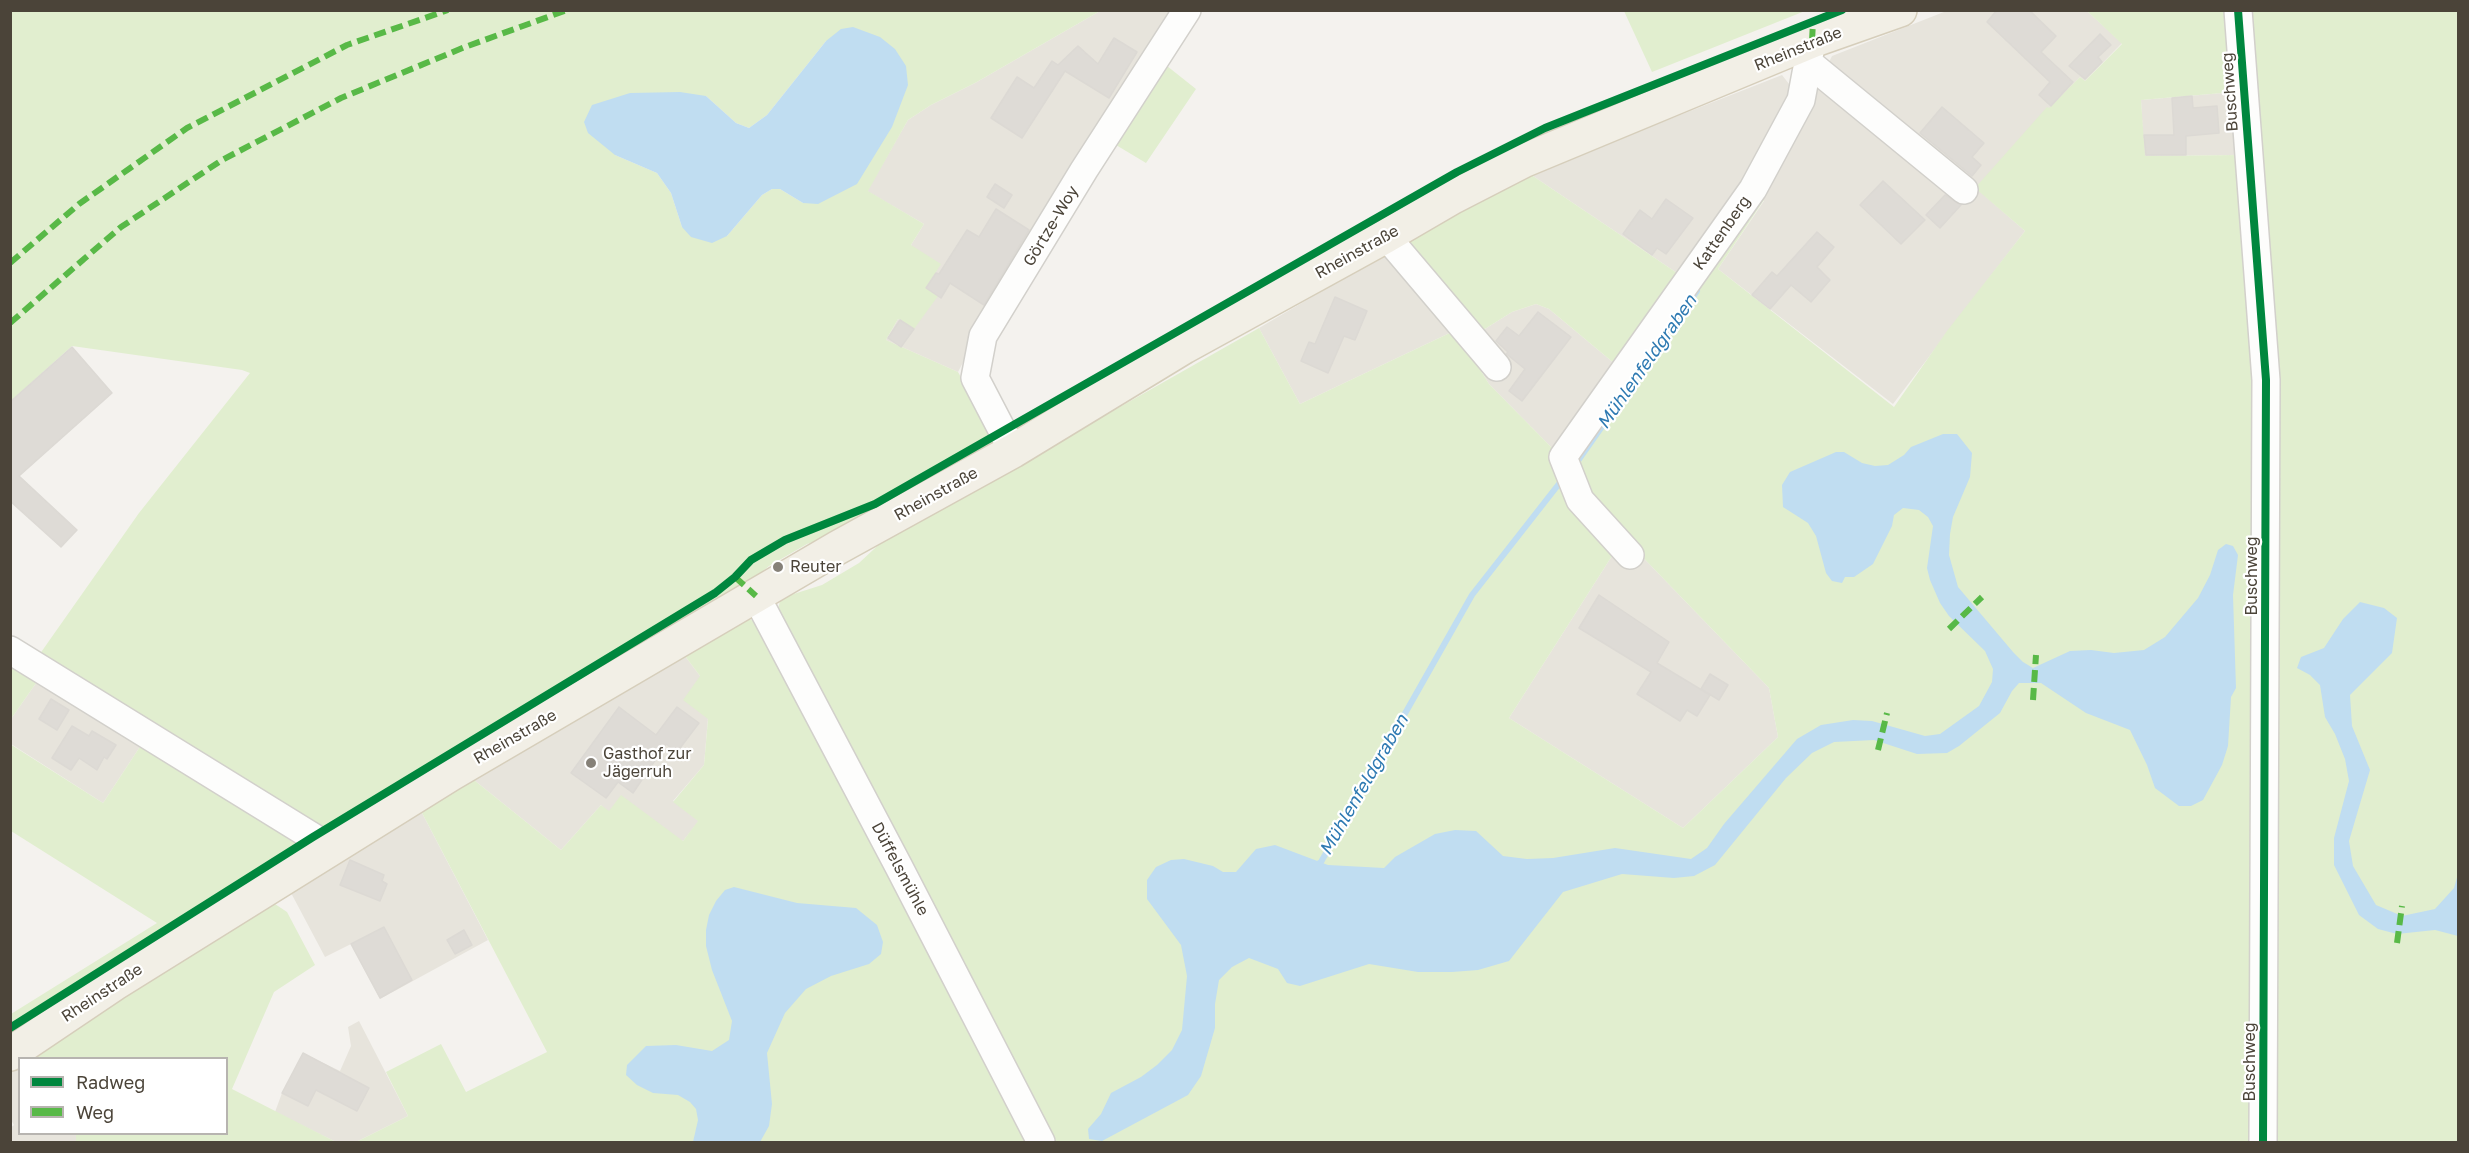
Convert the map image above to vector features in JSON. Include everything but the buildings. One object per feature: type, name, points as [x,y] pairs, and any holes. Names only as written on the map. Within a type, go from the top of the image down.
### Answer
[{"type":"main road","name":"Rheinstraße","points":[[10,1054],[114,984],[451,774],[837,548],[1013,451],[1184,347],[1453,197],[1523,161],[1810,52],[1878,13]]},
{"type":"street","name":"Görtze-Woy","points":[[1013,451],[975,378],[983,336],[1084,170],[1187,10]]},
{"type":"street","name":"Buschweg","points":[[2238,10],[2266,380],[2263,1143]]},
{"type":"street","points":[[1810,52],[1964,190]]},
{"type":"street","name":"Kattenberg","points":[[1630,555],[1580,500],[1563,458],[1753,189],[1801,100],[1810,52]]},
{"type":"street","points":[[1386,236],[1497,367]]},
{"type":"street","name":"Düffelsmühle","points":[[756,596],[1041,1143]]},
{"type":"street","points":[[10,650],[313,837],[326,852]]},
{"type":"shaded area","points":[[1949,10],[2087,11],[2122,43],[2085,81],[2080,77],[1976,188],[2025,231],[1893,404],[1718,269],[1764,201],[1762,198],[1832,56]]},
{"type":"shaded area","points":[[1100,11],[1177,11],[986,318],[958,372],[886,340],[898,319],[913,329],[937,296],[926,288],[911,245],[924,224],[867,191],[908,120]]},
{"type":"shaded area","points":[[1782,75],[1793,89],[1744,188],[1683,277],[1530,174]]},
{"type":"shaded area","points":[[2234,92],[2238,155],[2144,156],[2141,100]]},
{"type":"shaded area","points":[[1406,242],[1480,332],[1512,312],[1536,304],[1549,309],[1621,369],[1558,454],[1489,384],[1456,330],[1300,404],[1259,328]]},
{"type":"shaded area","points":[[1600,513],[1769,688],[1778,737],[1683,828],[1509,718],[1617,548]]},
{"type":"shaded area","points":[[685,656],[700,676],[708,718],[704,765],[673,801],[699,821],[683,841],[608,812],[601,805],[561,850],[474,780]]},
{"type":"shaded area","points":[[41,676],[145,739],[103,803],[11,744],[11,719]]},
{"type":"shaded area","points":[[421,811],[488,940],[380,999],[351,944],[325,957],[290,891]]},
{"type":"shaded area","points":[[359,1021],[408,1116],[356,1142],[336,1142],[275,1112],[282,1093],[303,1053],[340,1071],[351,1046],[348,1027]]},
{"type":"shaded area","points":[[18,1064],[18,1135],[76,1135],[76,1142],[11,1142],[10,1128],[14,1125],[11,1120],[11,1070]]},
{"type":"green space","points":[[11,11],[1100,11],[908,120],[868,191],[924,224],[911,245],[941,264],[926,288],[938,296],[914,329],[898,319],[886,340],[958,372],[988,425],[1018,437],[875,520],[807,544],[769,566],[717,610],[336,835],[308,826],[37,658],[139,513],[250,373],[72,346],[11,401]],"holes":[[[826,41],[803,203],[780,189],[772,189],[762,195],[727,236],[682,227],[671,193],[657,173],[615,155],[706,96],[736,123],[749,128],[767,115]]]},
{"type":"green space","points":[[1624,11],[1805,11],[1652,72]]},
{"type":"green space","points":[[2087,11],[2229,11],[2234,92],[2141,100],[2145,156],[2238,155],[2256,381],[2254,1142],[1049,1142],[775,619],[781,598],[822,585],[859,563],[902,523],[1030,458],[1259,328],[1300,404],[1456,330],[1489,384],[1558,454],[1617,548],[1509,718],[1683,828],[1778,737],[1769,688],[1600,513],[1571,463],[1762,198],[1764,200],[1718,269],[1894,407],[1947,331],[2025,231],[1975,188],[2047,107],[2049,108],[2080,77],[2085,81],[2122,44]]},
{"type":"green space","points":[[2246,11],[2458,11],[2458,1142],[2272,1142]]},
{"type":"green space","points":[[1162,62],[1196,89],[1146,163],[1111,142]]},
{"type":"green space","points":[[1530,174],[1683,277],[1621,369],[1549,309],[1536,304],[1512,312],[1480,332],[1406,242]]},
{"type":"green space","points":[[749,619],[764,625],[1036,1142],[356,1142],[408,1116],[386,1072],[441,1044],[466,1092],[547,1052],[421,811],[474,780],[561,850],[601,805],[609,811],[621,795],[683,841],[698,821],[673,802],[704,765],[708,719],[683,700],[700,676],[685,656]]},
{"type":"green space","points":[[11,657],[41,676],[11,719]]},
{"type":"green space","points":[[145,739],[296,834],[303,855],[11,1041],[11,1014],[157,923],[11,831],[10,744],[103,803]]},
{"type":"green space","points":[[272,902],[287,912],[315,965],[274,992],[232,1089],[336,1142],[76,1142],[76,1135],[228,1135],[228,1057],[33,1057],[31,1055]]},
{"type":"water","points":[[853,27],[880,37],[895,49],[906,66],[908,85],[892,127],[857,184],[818,204],[803,203],[780,189],[772,189],[762,195],[727,236],[712,243],[691,237],[682,227],[671,193],[657,173],[615,155],[588,133],[584,122],[592,105],[630,93],[680,92],[706,96],[736,123],[749,128],[767,115],[826,41],[841,29]]},
{"type":"water","points":[[1943,434],[1957,434],[1972,453],[1970,477],[1953,517],[1950,534],[1949,555],[1958,587],[2013,652],[2033,668],[2070,651],[2091,650],[2114,653],[2144,650],[2165,637],[2198,598],[2210,575],[2218,550],[2226,544],[2233,546],[2238,555],[2233,595],[2236,688],[2231,697],[2228,746],[2222,765],[2203,800],[2191,806],[2179,806],[2155,788],[2130,730],[2086,713],[2041,683],[2019,683],[2000,713],[1947,753],[1917,754],[1874,740],[1834,742],[1812,753],[1786,778],[1715,865],[1694,876],[1674,878],[1622,874],[1563,892],[1509,961],[1478,970],[1452,972],[1418,972],[1369,964],[1300,986],[1287,983],[1278,969],[1249,958],[1232,967],[1219,980],[1215,1004],[1215,1028],[1201,1076],[1188,1095],[1102,1141],[1089,1139],[1088,1129],[1101,1114],[1111,1093],[1141,1077],[1157,1065],[1172,1050],[1182,1030],[1187,976],[1181,945],[1147,899],[1147,880],[1156,867],[1171,860],[1184,859],[1213,866],[1223,872],[1236,872],[1256,849],[1275,845],[1328,865],[1384,868],[1395,857],[1435,834],[1455,830],[1476,831],[1503,856],[1527,859],[1553,858],[1615,848],[1691,859],[1707,848],[1724,824],[1797,739],[1821,725],[1853,720],[1872,721],[1925,736],[1940,734],[1979,706],[1992,682],[1993,669],[1985,651],[1949,616],[1940,603],[1930,580],[1927,568],[1933,526],[1928,517],[1919,510],[1903,508],[1894,515],[1892,526],[1873,564],[1854,577],[1845,577],[1842,583],[1832,581],[1826,573],[1816,536],[1808,523],[1783,507],[1782,485],[1790,472],[1836,452],[1844,452],[1862,463],[1875,466],[1888,465],[1904,455],[1911,447]]},
{"type":"water","points":[[2360,602],[2384,608],[2397,618],[2392,653],[2350,695],[2352,726],[2370,770],[2349,841],[2353,866],[2376,905],[2402,916],[2435,909],[2454,888],[2458,874],[2458,936],[2435,930],[2397,934],[2378,929],[2359,915],[2334,865],[2334,838],[2349,781],[2345,759],[2325,717],[2320,685],[2310,675],[2297,668],[2301,657],[2324,648],[2343,619]]},
{"type":"water","points":[[734,887],[797,903],[856,908],[877,925],[883,942],[881,954],[869,964],[831,976],[806,989],[785,1013],[767,1053],[772,1104],[769,1126],[760,1142],[693,1142],[698,1120],[696,1109],[690,1102],[678,1095],[653,1093],[637,1085],[626,1075],[627,1065],[646,1046],[676,1045],[712,1051],[729,1040],[732,1021],[712,970],[706,946],[706,930],[709,915],[716,901],[725,890]]},
{"type":"waterway","name":"Mühlenfeldgraben","points":[[1575,465],[1697,291]]},
{"type":"waterway","name":"Mühlenfeldgraben","points":[[1316,865],[1321,862],[1472,595],[1562,480]]},
{"type":"marked path","points":[[10,263],[79,204],[187,128],[347,45],[448,10]]},
{"type":"marked path","points":[[10,323],[121,227],[222,160],[341,98],[465,47],[567,10]]},
{"type":"marked path","points":[[1812,41],[1813,22]]},
{"type":"marked path","points":[[735,577],[756,596]]},
{"type":"marked path","points":[[1949,629],[1982,597]]},
{"type":"marked path","points":[[2033,700],[2036,655]]},
{"type":"marked path","points":[[1878,750],[1887,713]]},
{"type":"marked path","points":[[2397,943],[2402,906]]},
{"type":"cycle path","points":[[10,1028],[313,837],[715,593],[751,560],[785,540],[875,504],[1457,172],[1545,128],[1842,10]]},
{"type":"cycle path","points":[[2238,10],[2266,380],[2263,1142]]},
{"type":"place","name":"Reuter","points":[[778,567]]},
{"type":"place","name":"Gasthof zur Jägerruh","points":[[591,763]]}]
